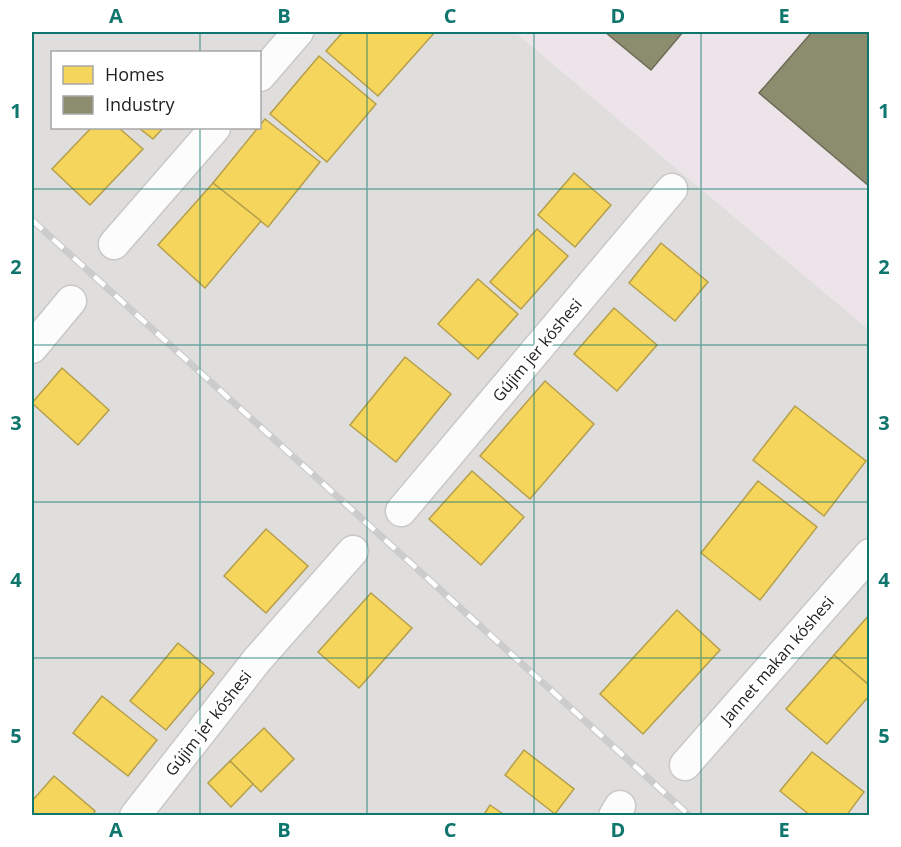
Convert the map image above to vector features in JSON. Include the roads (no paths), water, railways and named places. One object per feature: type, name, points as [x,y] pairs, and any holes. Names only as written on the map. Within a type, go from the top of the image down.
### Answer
[{"type":"street","points":[[261,75],[298,32]]},
{"type":"street","points":[[114,244],[214,129]]},
{"type":"street","name":"Gújim jer kóshesi","points":[[401,511],[672,189]]},
{"type":"street","points":[[32,348],[71,301]]},
{"type":"street","name":"Gújim jer kóshesi","points":[[135,816],[257,660],[353,550]]},
{"type":"street","name":"Jannet makan kóshesi","points":[[685,765],[870,554]]},
{"type":"railway","points":[[32,220],[690,816]]}]
